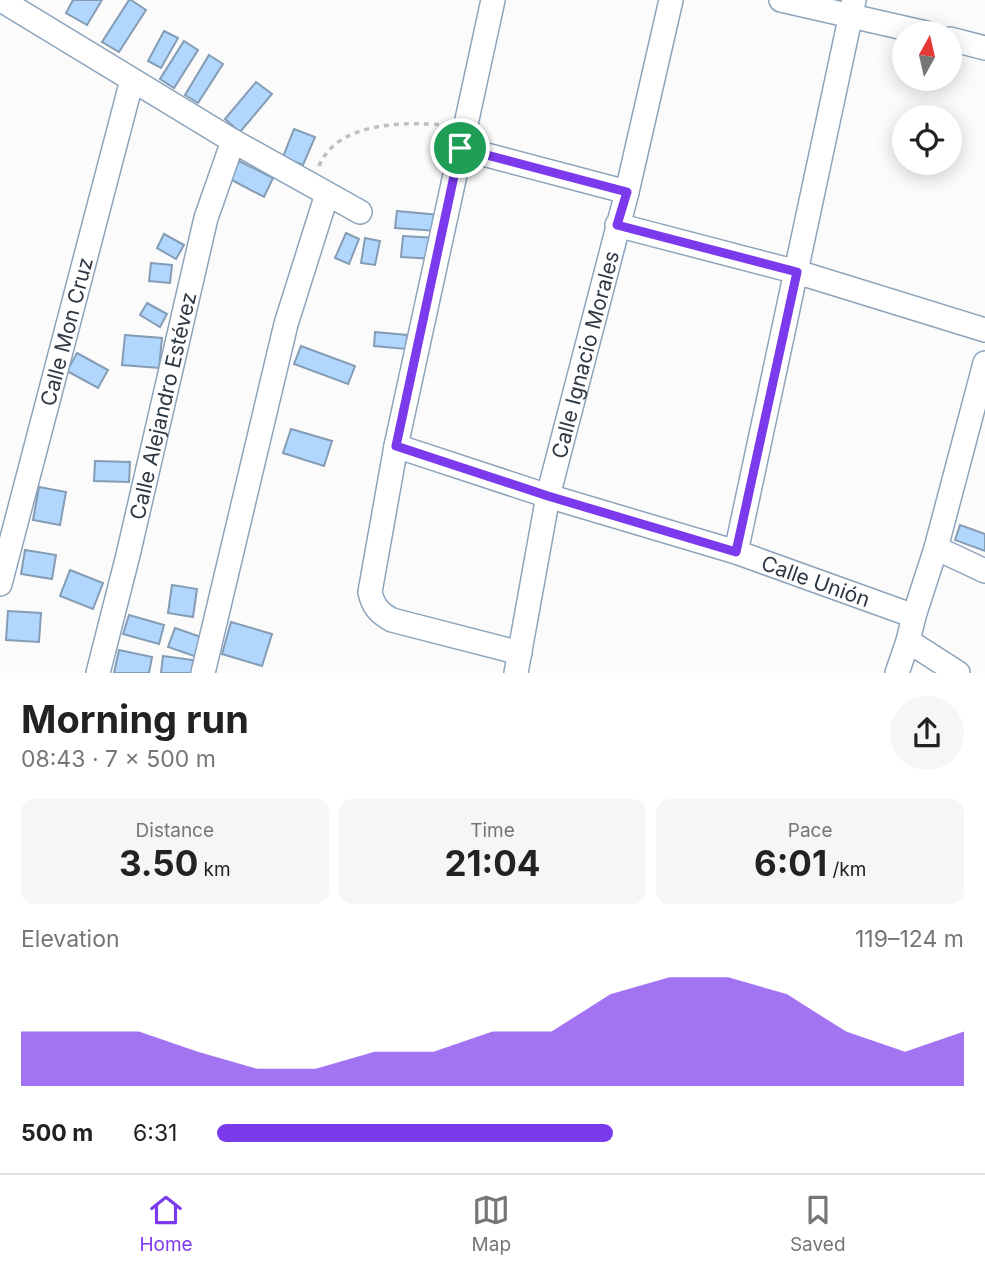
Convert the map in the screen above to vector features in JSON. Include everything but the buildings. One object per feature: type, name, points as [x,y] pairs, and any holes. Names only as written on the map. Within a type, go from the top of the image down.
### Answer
[{"type":"street","points":[[1,0],[233,141],[360,212]]},
{"type":"street","points":[[492,0],[396,446],[370,592],[380,614],[392,620],[518,663]]},
{"type":"street","name":"Calle Ignacio Morales","points":[[518,663],[548,496],[627,192],[671,0]]},
{"type":"street","points":[[781,0],[852,8],[892,22]]},
{"type":"street","points":[[736,552],[852,8]]},
{"type":"street","points":[[962,42],[985,48]]},
{"type":"street","name":"Calle Mon Cruz","points":[[0,584],[132,80]]},
{"type":"street","points":[[463,137],[627,192]]},
{"type":"street","name":"Calle Alejandro Estévez","points":[[98,673],[206,218],[233,141]]},
{"type":"street","points":[[203,673],[319,190]]},
{"type":"street","points":[[617,225],[797,272],[985,330]]},
{"type":"street","points":[[897,673],[979,412],[985,363]]},
{"type":"street","name":"Calle Unión","points":[[396,446],[548,496],[736,552],[914,616]]},
{"type":"street","points":[[936,548],[985,571]]},
{"type":"street","points":[[908,641],[958,673]]},
{"type":"path","points":[[319,190],[325,153],[339,141],[363,130],[410,122],[463,137]]},
{"type":"route","points":[[460,148],[627,192],[617,225],[797,272],[736,552],[548,496],[396,446],[460,148]]}]
